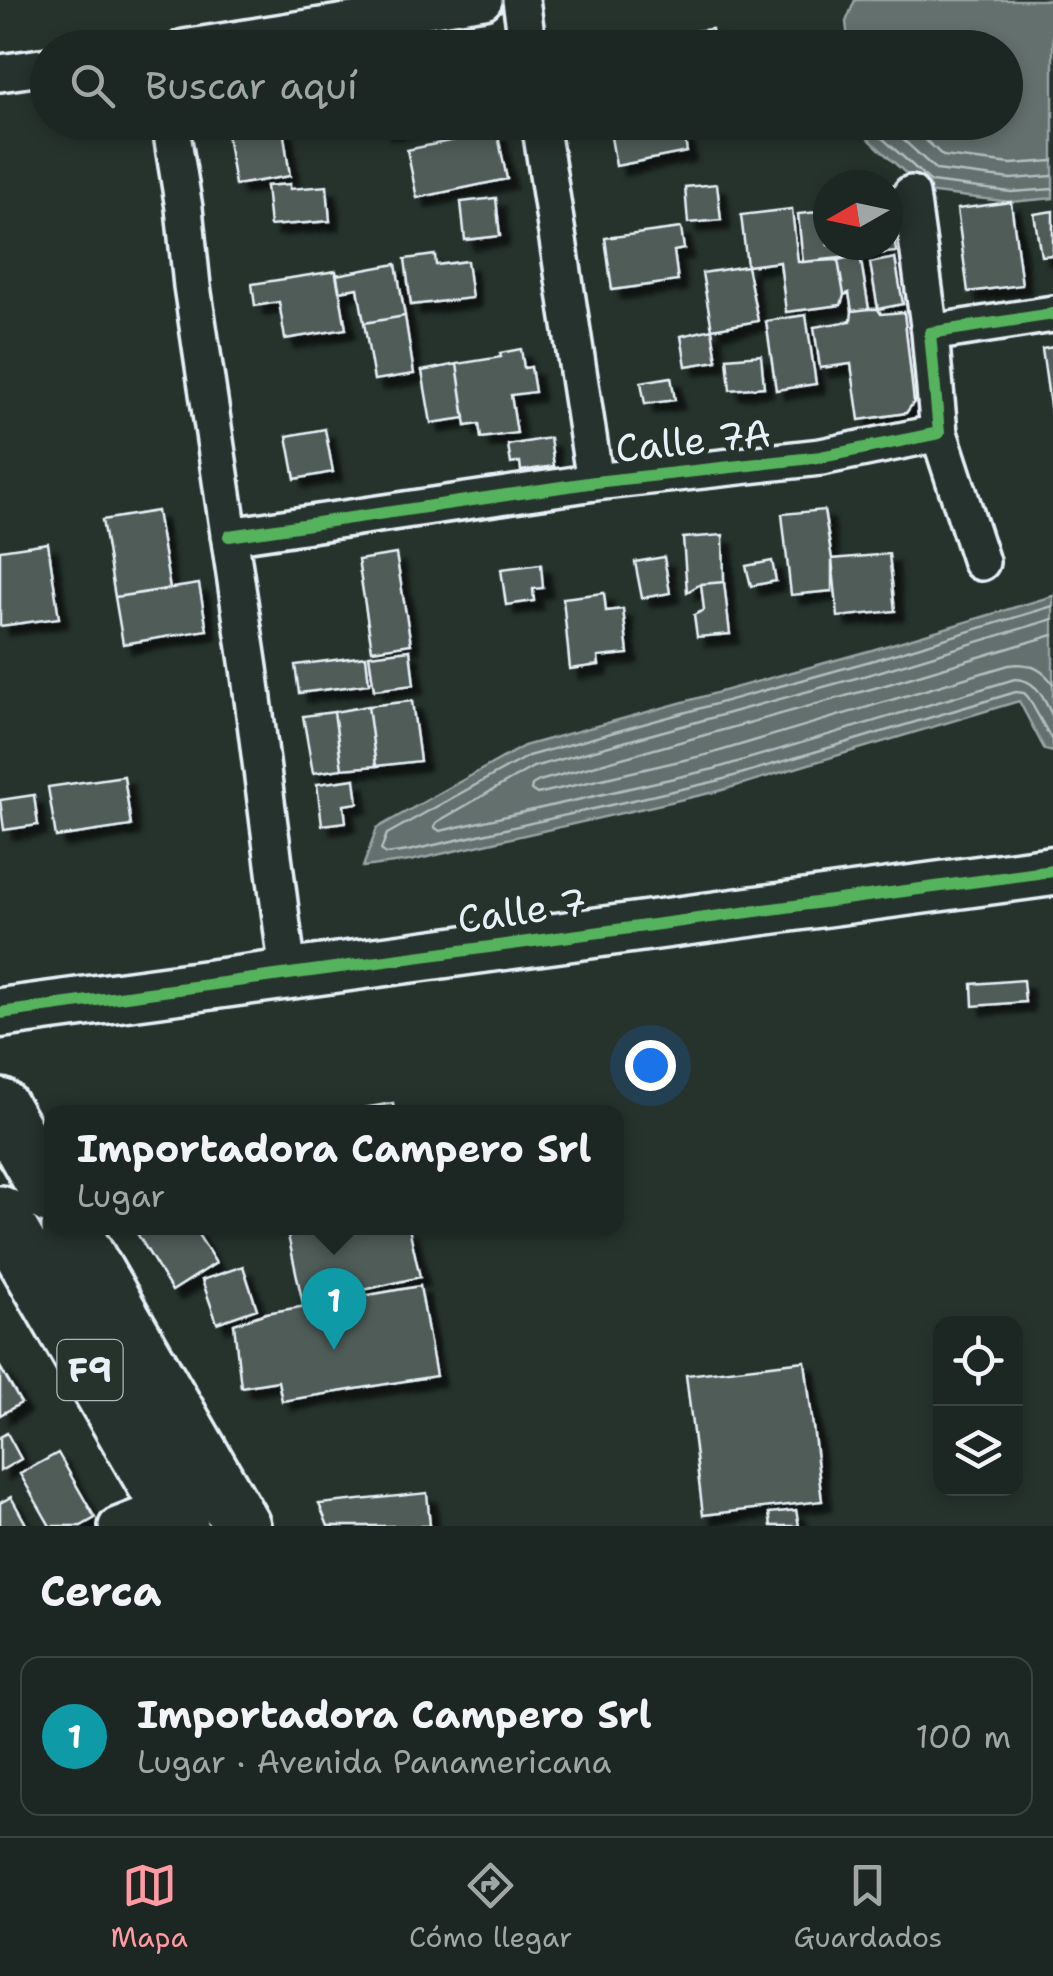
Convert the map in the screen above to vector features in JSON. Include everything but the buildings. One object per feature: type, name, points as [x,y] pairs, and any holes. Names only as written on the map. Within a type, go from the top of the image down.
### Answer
[{"type":"highway","points":[[0,1107],[44,1182]]},
{"type":"highway","name":"F9","points":[[0,1214],[174,1516]]},
{"type":"highway","name":"F9","points":[[74,1235],[242,1526]]},
{"type":"street","points":[[296,30],[484,0]]},
{"type":"street","points":[[521,0],[525,30]]},
{"type":"street","points":[[0,72],[30,68]]},
{"type":"street","points":[[173,140],[250,668],[288,972]]},
{"type":"street","points":[[543,140],[595,482]]},
{"type":"street","points":[[911,194],[940,434],[981,562]]},
{"type":"street","points":[[930,333],[1053,314]]},
{"type":"street","name":"Calle 7A","points":[[230,536],[595,482],[821,457],[940,434]]},
{"type":"street","name":"Calle 7","points":[[0,1013],[1053,870]]},
{"type":"street","points":[[117,1526],[174,1516]]},
{"type":"water","points":[[855,0],[1053,0],[1053,198],[1011,202],[926,192],[870,140],[1023,140],[1023,30],[847,30]]},
{"type":"water","points":[[1053,596],[1053,752],[1045,750],[1019,701],[719,791],[410,861],[363,867],[377,828],[524,746]]},
{"type":"cycle path","points":[[229,536],[595,482],[821,457],[939,433],[930,333],[1053,314]]},
{"type":"cycle path","points":[[0,1013],[1053,871]]},
{"type":"place","name":"Importadora Campero Srl","points":[[334,1350]]}]
